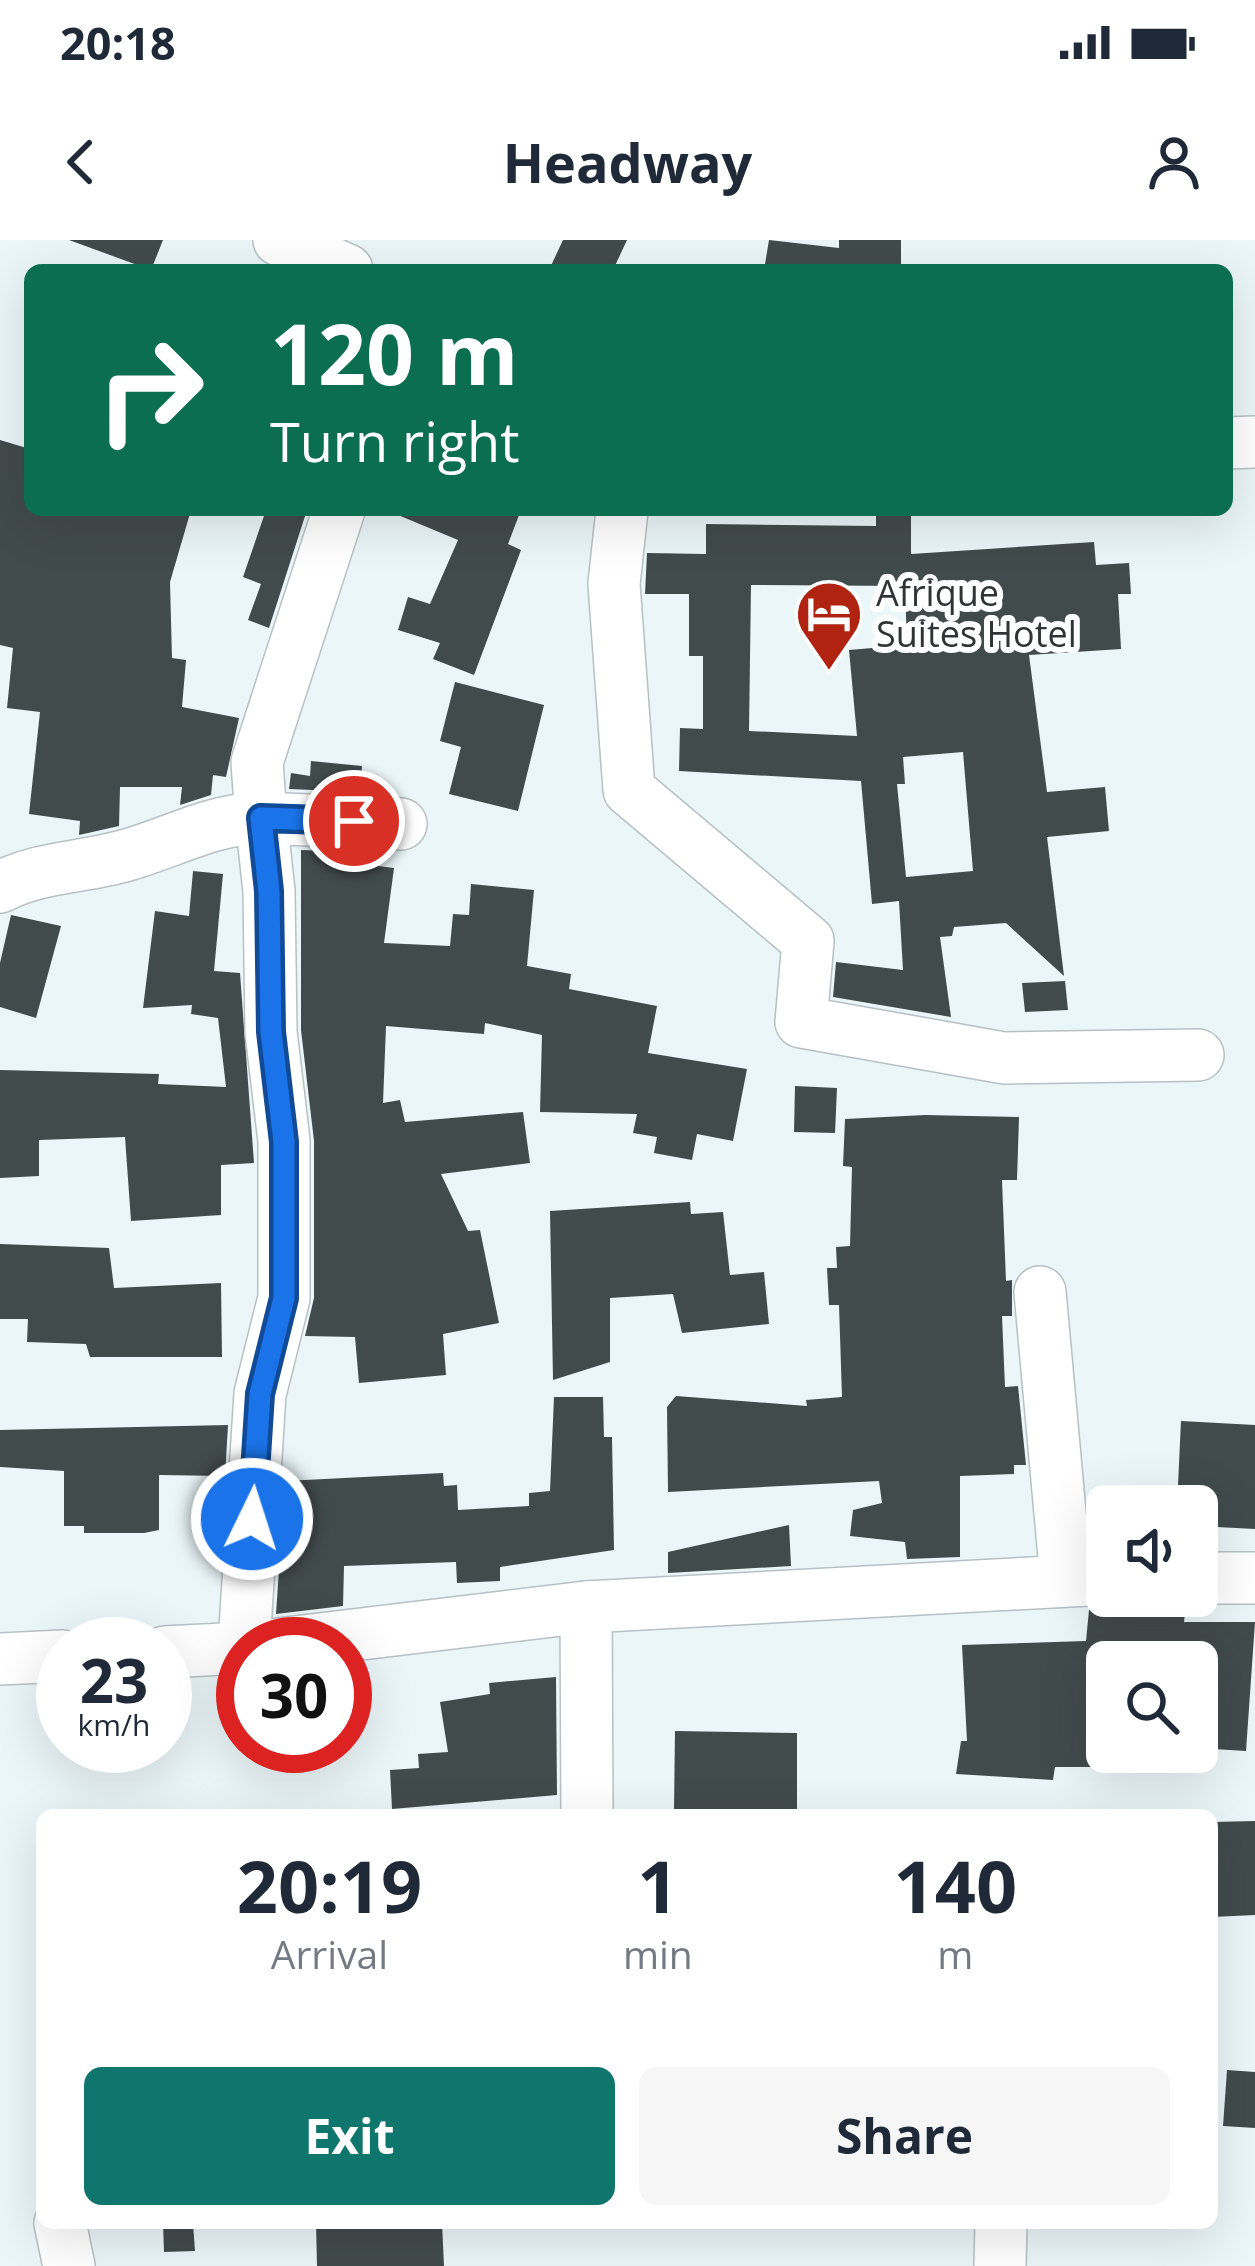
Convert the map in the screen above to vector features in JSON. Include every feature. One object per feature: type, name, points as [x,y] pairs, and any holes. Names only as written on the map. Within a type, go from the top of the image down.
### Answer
[{"type":"street","points":[[279,240],[333,264]]},
{"type":"street","points":[[245,1617],[260,1394],[284,1298],[284,1142],[271,1032],[269,891],[257,762],[337,516]]},
{"type":"street","points":[[621,516],[614,584],[629,790],[808,941],[801,1022],[1004,1058],[1198,1055]]},
{"type":"street","points":[[0,887],[28,872],[125,856],[196,827],[261,818],[400,824]]},
{"type":"street","points":[[1040,1292],[1086,1573]]},
{"type":"street","points":[[1218,1578],[1255,1578]]},
{"type":"street","points":[[372,1633],[586,1607],[1086,1579]]},
{"type":"street","points":[[586,1607],[587,1809]]},
{"type":"street","points":[[0,1659],[36,1657]]},
{"type":"street","points":[[61,2229],[69,2266]]},
{"type":"street","points":[[1000,2266],[1001,2229]]},
{"type":"building","points":[[69,240],[163,240],[153,264],[135,264]]},
{"type":"building","points":[[563,240],[627,240],[616,264],[552,264]]},
{"type":"building","points":[[769,240],[839,248],[839,240],[901,240],[901,264],[765,264]]},
{"type":"building","points":[[0,440],[24,447],[24,516],[189,516],[170,582],[172,658],[186,660],[182,707],[239,718],[226,777],[213,775],[211,795],[180,805],[182,787],[120,787],[119,826],[79,835],[80,821],[29,814],[40,712],[7,708],[13,648],[0,645]]},
{"type":"building","points":[[264,516],[305,516],[269,628],[248,620],[261,584],[243,577]]},
{"type":"building","points":[[400,516],[519,516],[508,544],[521,550],[474,675],[433,659],[440,643],[398,630],[408,597],[430,604],[458,540]]},
{"type":"building","points":[[876,516],[911,516],[911,554],[1094,542],[1096,565],[1129,563],[1131,594],[1118,594],[1121,649],[1029,655],[1047,792],[1105,787],[1109,831],[1047,837],[1064,976],[1006,923],[954,927],[952,936],[940,937],[951,1017],[833,997],[836,962],[903,970],[899,901],[872,904],[861,781],[679,771],[680,728],[703,729],[703,656],[689,656],[689,594],[645,594],[647,553],[706,554],[706,524],[876,526]],"holes":[[[751,585],[905,586],[907,645],[849,650],[857,736],[749,731]],[[963,752],[973,871],[906,877],[897,784],[905,784],[903,757]]]},
{"type":"building","points":[[455,682],[544,705],[518,811],[449,794],[461,747],[440,741]]},
{"type":"building","points":[[311,761],[362,766],[360,792],[289,789],[291,773],[310,776]]},
{"type":"building","points":[[301,850],[355,852],[354,863],[394,868],[384,943],[450,946],[453,914],[469,915],[471,884],[534,890],[527,966],[571,974],[569,989],[657,1006],[648,1053],[747,1069],[733,1141],[697,1134],[692,1160],[654,1153],[657,1137],[633,1133],[637,1114],[540,1112],[542,1035],[485,1023],[484,1034],[386,1026],[383,1103],[400,1100],[405,1122],[523,1112],[530,1163],[441,1174],[468,1231],[480,1230],[499,1323],[443,1334],[446,1375],[359,1383],[355,1337],[305,1336],[314,1298],[314,1141],[301,1030]]},
{"type":"building","points":[[193,871],[223,874],[214,971],[240,973],[254,1163],[221,1165],[221,1215],[131,1221],[125,1137],[39,1140],[39,1176],[0,1178],[0,1070],[159,1074],[158,1084],[226,1087],[218,1018],[191,1014],[192,1005],[143,1008],[155,911],[189,916]]},
{"type":"building","points":[[11,915],[61,926],[36,1018],[0,1007],[0,963]]},
{"type":"building","points":[[1065,981],[1068,1010],[1025,1012],[1022,983]]},
{"type":"building","points":[[795,1086],[837,1088],[835,1133],[794,1132]]},
{"type":"building","points":[[1019,1117],[1017,1180],[1002,1180],[1012,1316],[1002,1316],[1005,1387],[1018,1386],[1026,1465],[1014,1465],[1014,1474],[960,1476],[960,1557],[907,1559],[905,1542],[850,1536],[853,1510],[882,1503],[879,1481],[668,1492],[667,1407],[676,1396],[807,1406],[806,1400],[842,1397],[839,1305],[829,1305],[827,1268],[837,1268],[836,1247],[850,1246],[852,1167],[843,1166],[845,1119]]},
{"type":"building","points":[[690,1202],[691,1214],[723,1212],[730,1275],[764,1272],[769,1324],[682,1333],[673,1294],[610,1298],[610,1362],[553,1380],[550,1211]]},
{"type":"building","points":[[0,1244],[109,1248],[114,1288],[221,1283],[222,1357],[90,1357],[86,1344],[27,1342],[28,1319],[0,1319]]},
{"type":"building","points":[[554,1397],[603,1397],[604,1437],[612,1437],[614,1550],[500,1567],[500,1581],[457,1583],[456,1562],[344,1566],[343,1606],[276,1614],[285,1481],[443,1473],[444,1486],[457,1485],[458,1510],[529,1506],[529,1493],[550,1491]]},
{"type":"building","points":[[1181,1421],[1255,1425],[1255,1529],[1218,1527],[1218,1485],[1178,1485]]},
{"type":"building","points":[[228,1425],[225,1476],[159,1475],[159,1530],[144,1533],[84,1533],[84,1526],[64,1526],[64,1471],[0,1467],[0,1430]]},
{"type":"building","points":[[789,1525],[791,1566],[668,1573],[668,1552]]},
{"type":"building","points":[[1088,1617],[1255,1622],[1246,1751],[1218,1749],[1218,1641],[1086,1641]]},
{"type":"building","points":[[1086,1641],[1086,1767],[1055,1767],[1053,1780],[956,1774],[961,1741],[967,1741],[962,1645]]},
{"type":"building","points":[[556,1677],[557,1795],[392,1809],[390,1770],[419,1768],[418,1754],[448,1752],[440,1702],[490,1694],[489,1683]]},
{"type":"building","points":[[675,1731],[797,1733],[797,1809],[674,1809]]},
{"type":"building","points":[[1255,1821],[1255,1915],[1218,1917],[1218,1822]]},
{"type":"building","points":[[1227,2070],[1255,2072],[1255,2128],[1223,2126]]},
{"type":"building","points":[[163,2229],[193,2229],[195,2251],[164,2252]]},
{"type":"building","points":[[316,2229],[442,2229],[444,2266],[317,2266]]},
{"type":"place","name":"Afrique Suites Hotel","points":[[829,673]]},
{"type":"route","points":[[252,1519],[260,1394],[284,1298],[284,1142],[280,1071],[271,1032],[269,891],[261,818],[354,821]]}]
